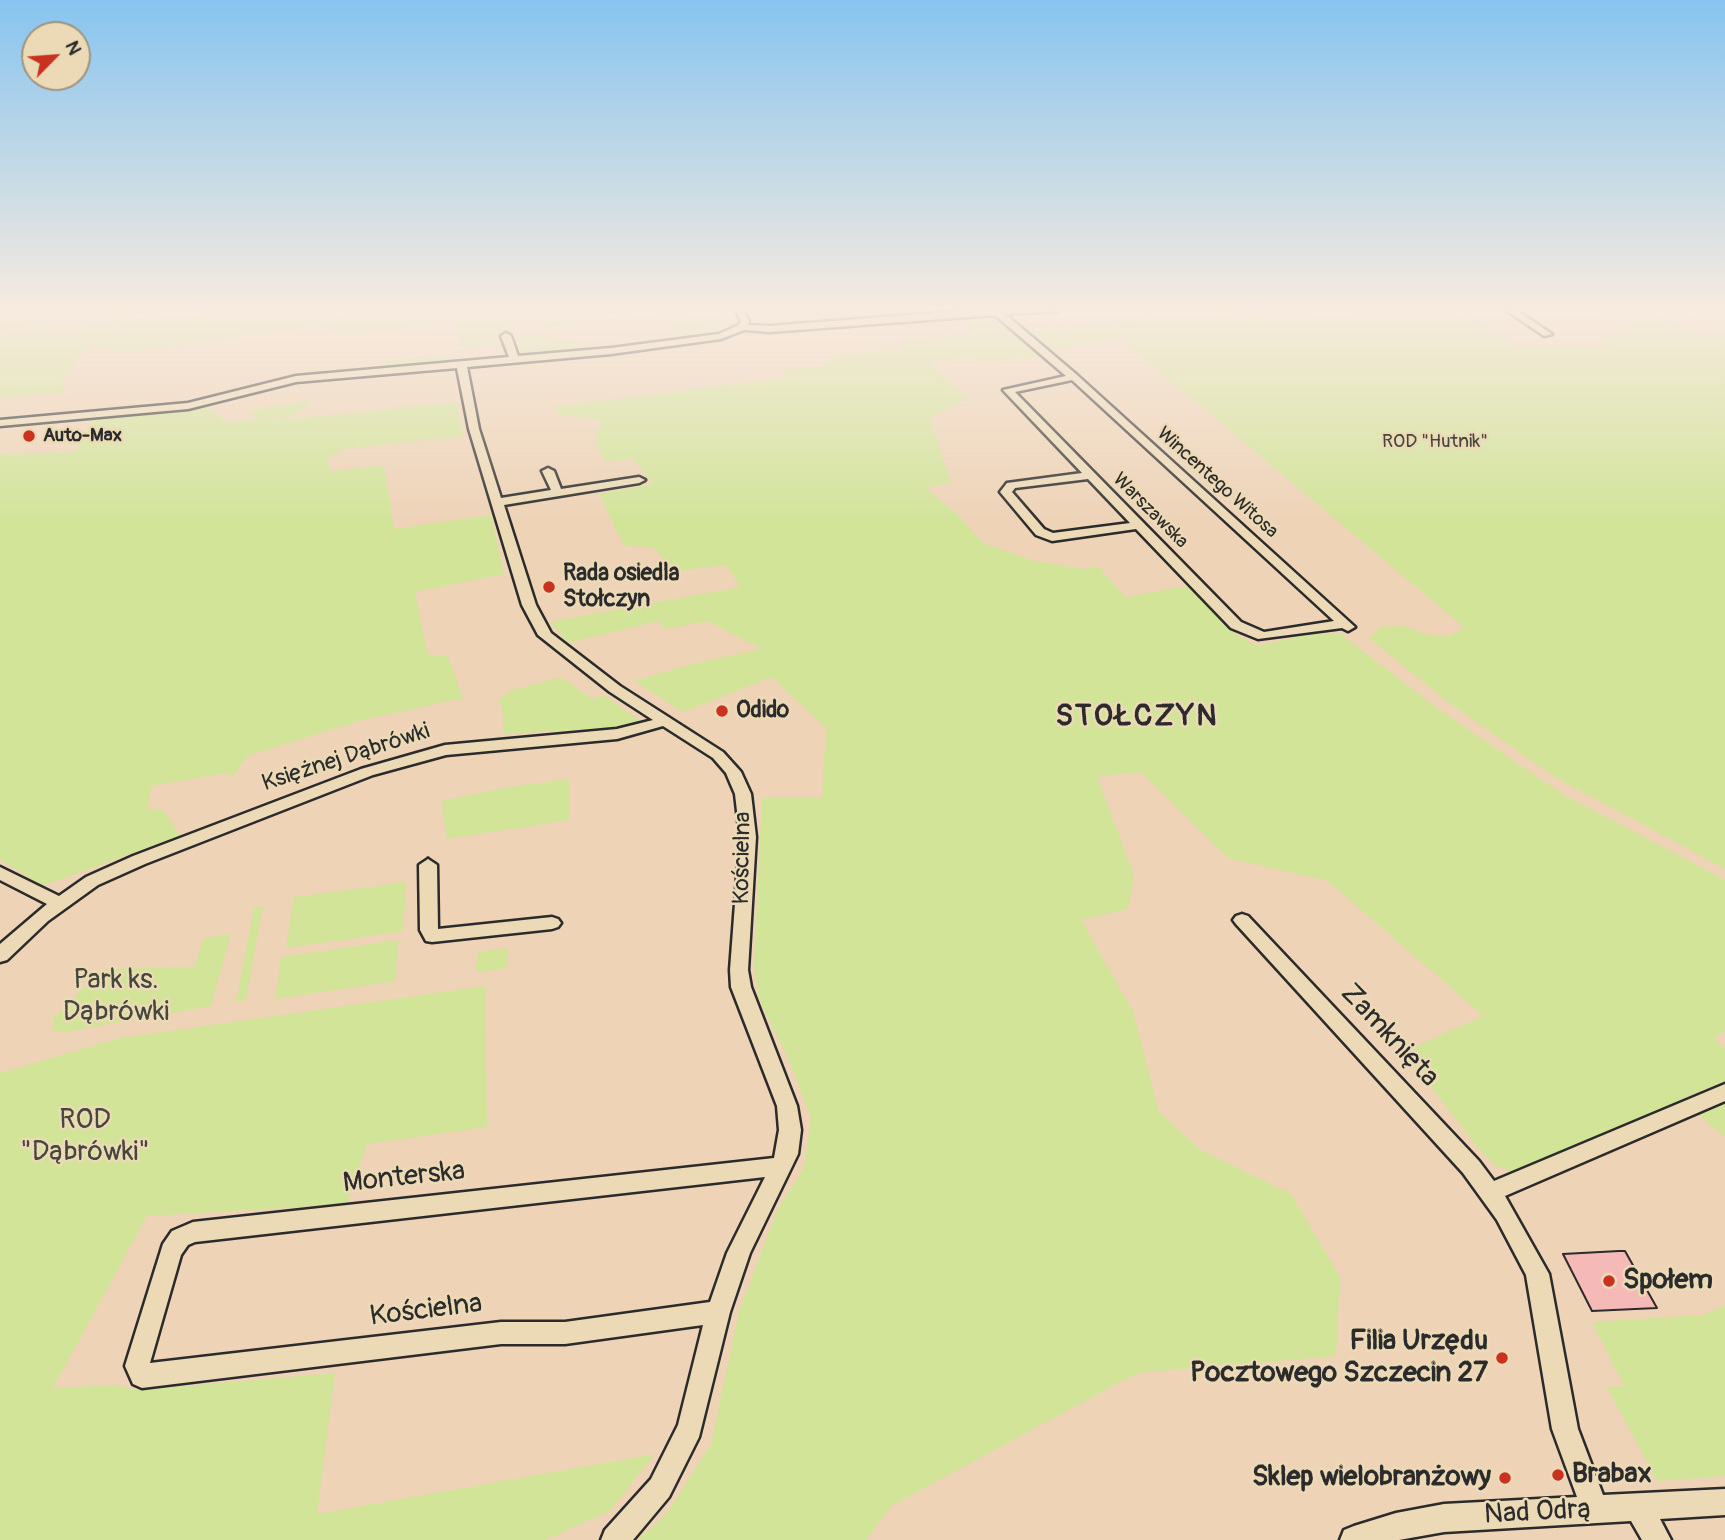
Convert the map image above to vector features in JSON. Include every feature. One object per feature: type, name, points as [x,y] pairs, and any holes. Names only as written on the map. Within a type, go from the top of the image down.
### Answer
[{"type":"street","points":[[0,423],[192,406],[295,380]]},
{"type":"street","name":"Kościelna","points":[[465,380],[474,429],[499,502],[528,605],[545,635],[590,671],[718,755],[733,772],[743,794],[748,837],[739,970],[745,1000],[787,1106],[790,1130],[782,1166],[739,1252],[718,1312],[695,1409],[678,1457],[660,1488],[615,1540]]},
{"type":"street","name":"Warszawska","points":[[1059,380],[1008,390],[1244,630],[1263,636],[1347,627]]},
{"type":"street","name":"Wincentego Witosa","points":[[1077,380],[1347,627]]},
{"type":"street","points":[[548,471],[557,492]]},
{"type":"street","points":[[1090,475],[1011,485],[1006,492],[1040,532],[1052,537],[1141,525]]},
{"type":"street","points":[[499,502],[639,480]]},
{"type":"street","name":"Księżnej Dąbrówki","points":[[0,955],[59,903],[92,881],[330,785],[395,764],[469,746],[617,734],[666,720]]},
{"type":"street","points":[[428,865],[429,930],[432,936],[552,923]]},
{"type":"street","points":[[0,873],[59,903]]},
{"type":"street","name":"Zamknięta","points":[[1242,920],[1491,1192],[1537,1274],[1565,1429],[1596,1511]]},
{"type":"street","points":[[1491,1192],[1725,1092]]},
{"type":"street","name":"Monterska","points":[[142,1376],[137,1366],[171,1251],[180,1238],[193,1232],[782,1166]]},
{"type":"street","name":"Kościelna","points":[[142,1376],[501,1334],[565,1333],[718,1312]]},
{"type":"street","name":"Nad Odrą","points":[[1354,1540],[1396,1527],[1444,1518],[1725,1503]]},
{"type":"street","points":[[1639,1509],[1657,1540]]},
{"type":"green space","points":[[0,380],[60,380],[66,392],[0,398]]},
{"type":"green space","points":[[765,380],[947,380],[967,399],[930,418],[951,483],[926,488],[961,518],[983,543],[1031,560],[1082,569],[1099,567],[1125,597],[1188,586],[1238,636],[1257,646],[1307,635],[1339,633],[1441,711],[1564,795],[1725,880],[1725,1031],[1713,1039],[1725,1048],[1725,1081],[1514,1172],[1496,1166],[1475,1144],[1404,1052],[1498,1009],[1482,1015],[1328,881],[1228,858],[1141,772],[1097,776],[1134,876],[1128,909],[1081,920],[1133,1011],[1159,1112],[1201,1150],[1291,1194],[1340,1277],[1336,1356],[1137,1373],[891,1506],[866,1540],[638,1540],[668,1512],[711,1444],[739,1312],[778,1209],[804,1168],[811,1118],[789,1060],[759,999],[754,965],[762,797],[822,797],[826,728],[772,677],[683,712],[634,681],[692,664],[762,649],[708,621],[665,629],[658,621],[568,643],[550,622],[740,587],[726,565],[672,572],[655,547],[624,546],[599,494],[653,484],[633,459],[605,462],[595,440],[601,421],[558,414],[554,407]]},
{"type":"green space","name":"ROD \"Hutnik\"","points":[[1170,380],[1725,380],[1725,869],[1550,774],[1447,701],[1369,638],[1381,627],[1406,626],[1423,634],[1449,636],[1465,628]]},
{"type":"green space","points":[[306,401],[309,406],[289,417],[254,419],[251,414],[255,410]]},
{"type":"green space","points":[[457,402],[463,436],[344,449],[328,458],[330,471],[384,465],[394,529],[491,515],[504,574],[415,592],[428,656],[448,656],[463,698],[366,719],[247,756],[233,776],[226,773],[151,786],[147,809],[163,809],[180,836],[42,886],[0,859],[0,454],[75,452],[93,417],[206,406],[227,422],[301,418]]},
{"type":"green space","points":[[561,677],[592,699],[604,695],[640,721],[618,728],[503,734],[503,709],[498,700],[510,691]]},
{"type":"green space","points":[[569,779],[569,820],[447,839],[441,801],[509,787]]},
{"type":"green space","points":[[406,882],[403,931],[286,948],[294,897]]},
{"type":"green space","points":[[263,906],[246,1000],[236,1002],[254,907]]},
{"type":"green space","name":"Park ks. Dąbrówki","points":[[231,934],[211,1006],[54,1032],[54,1017],[102,969],[194,967],[204,938]]},
{"type":"green space","points":[[398,940],[395,981],[275,999],[281,957]]},
{"type":"green space","points":[[508,948],[508,968],[476,972],[477,952]]},
{"type":"green space","name":"ROD \"Dąbrówki\"","points":[[485,986],[487,1127],[367,1144],[347,1204],[147,1216],[53,1388],[115,1385],[138,1390],[335,1373],[317,1514],[655,1454],[610,1511],[545,1540],[0,1540],[0,1073],[120,1038]]},
{"type":"green space","points":[[1725,1099],[1725,1137],[1694,1111]]},
{"type":"green space","points":[[1725,1305],[1725,1476],[1657,1481],[1607,1387],[1624,1386],[1592,1322],[1704,1315]]},
{"type":"building","name":"Społem","points":[[1625,1251],[1657,1308],[1592,1311],[1563,1254]]},
{"type":"place","name":"Auto-Max","points":[[29,436]]},
{"type":"place","name":"Rada osiedla Stołczyn","points":[[549,587]]},
{"type":"place","name":"Odido","points":[[722,711]]},
{"type":"place","name":"Społem","points":[[1609,1281]]},
{"type":"place","name":"Filia Urzędu Pocztowego Szczecin 27","points":[[1502,1358]]},
{"type":"place","name":"Brabax","points":[[1558,1475]]},
{"type":"place","name":"Sklep wielobranżowy","points":[[1505,1478]]},
{"type":"district","name":"STOŁCZYN","points":[[1137,717]]}]
